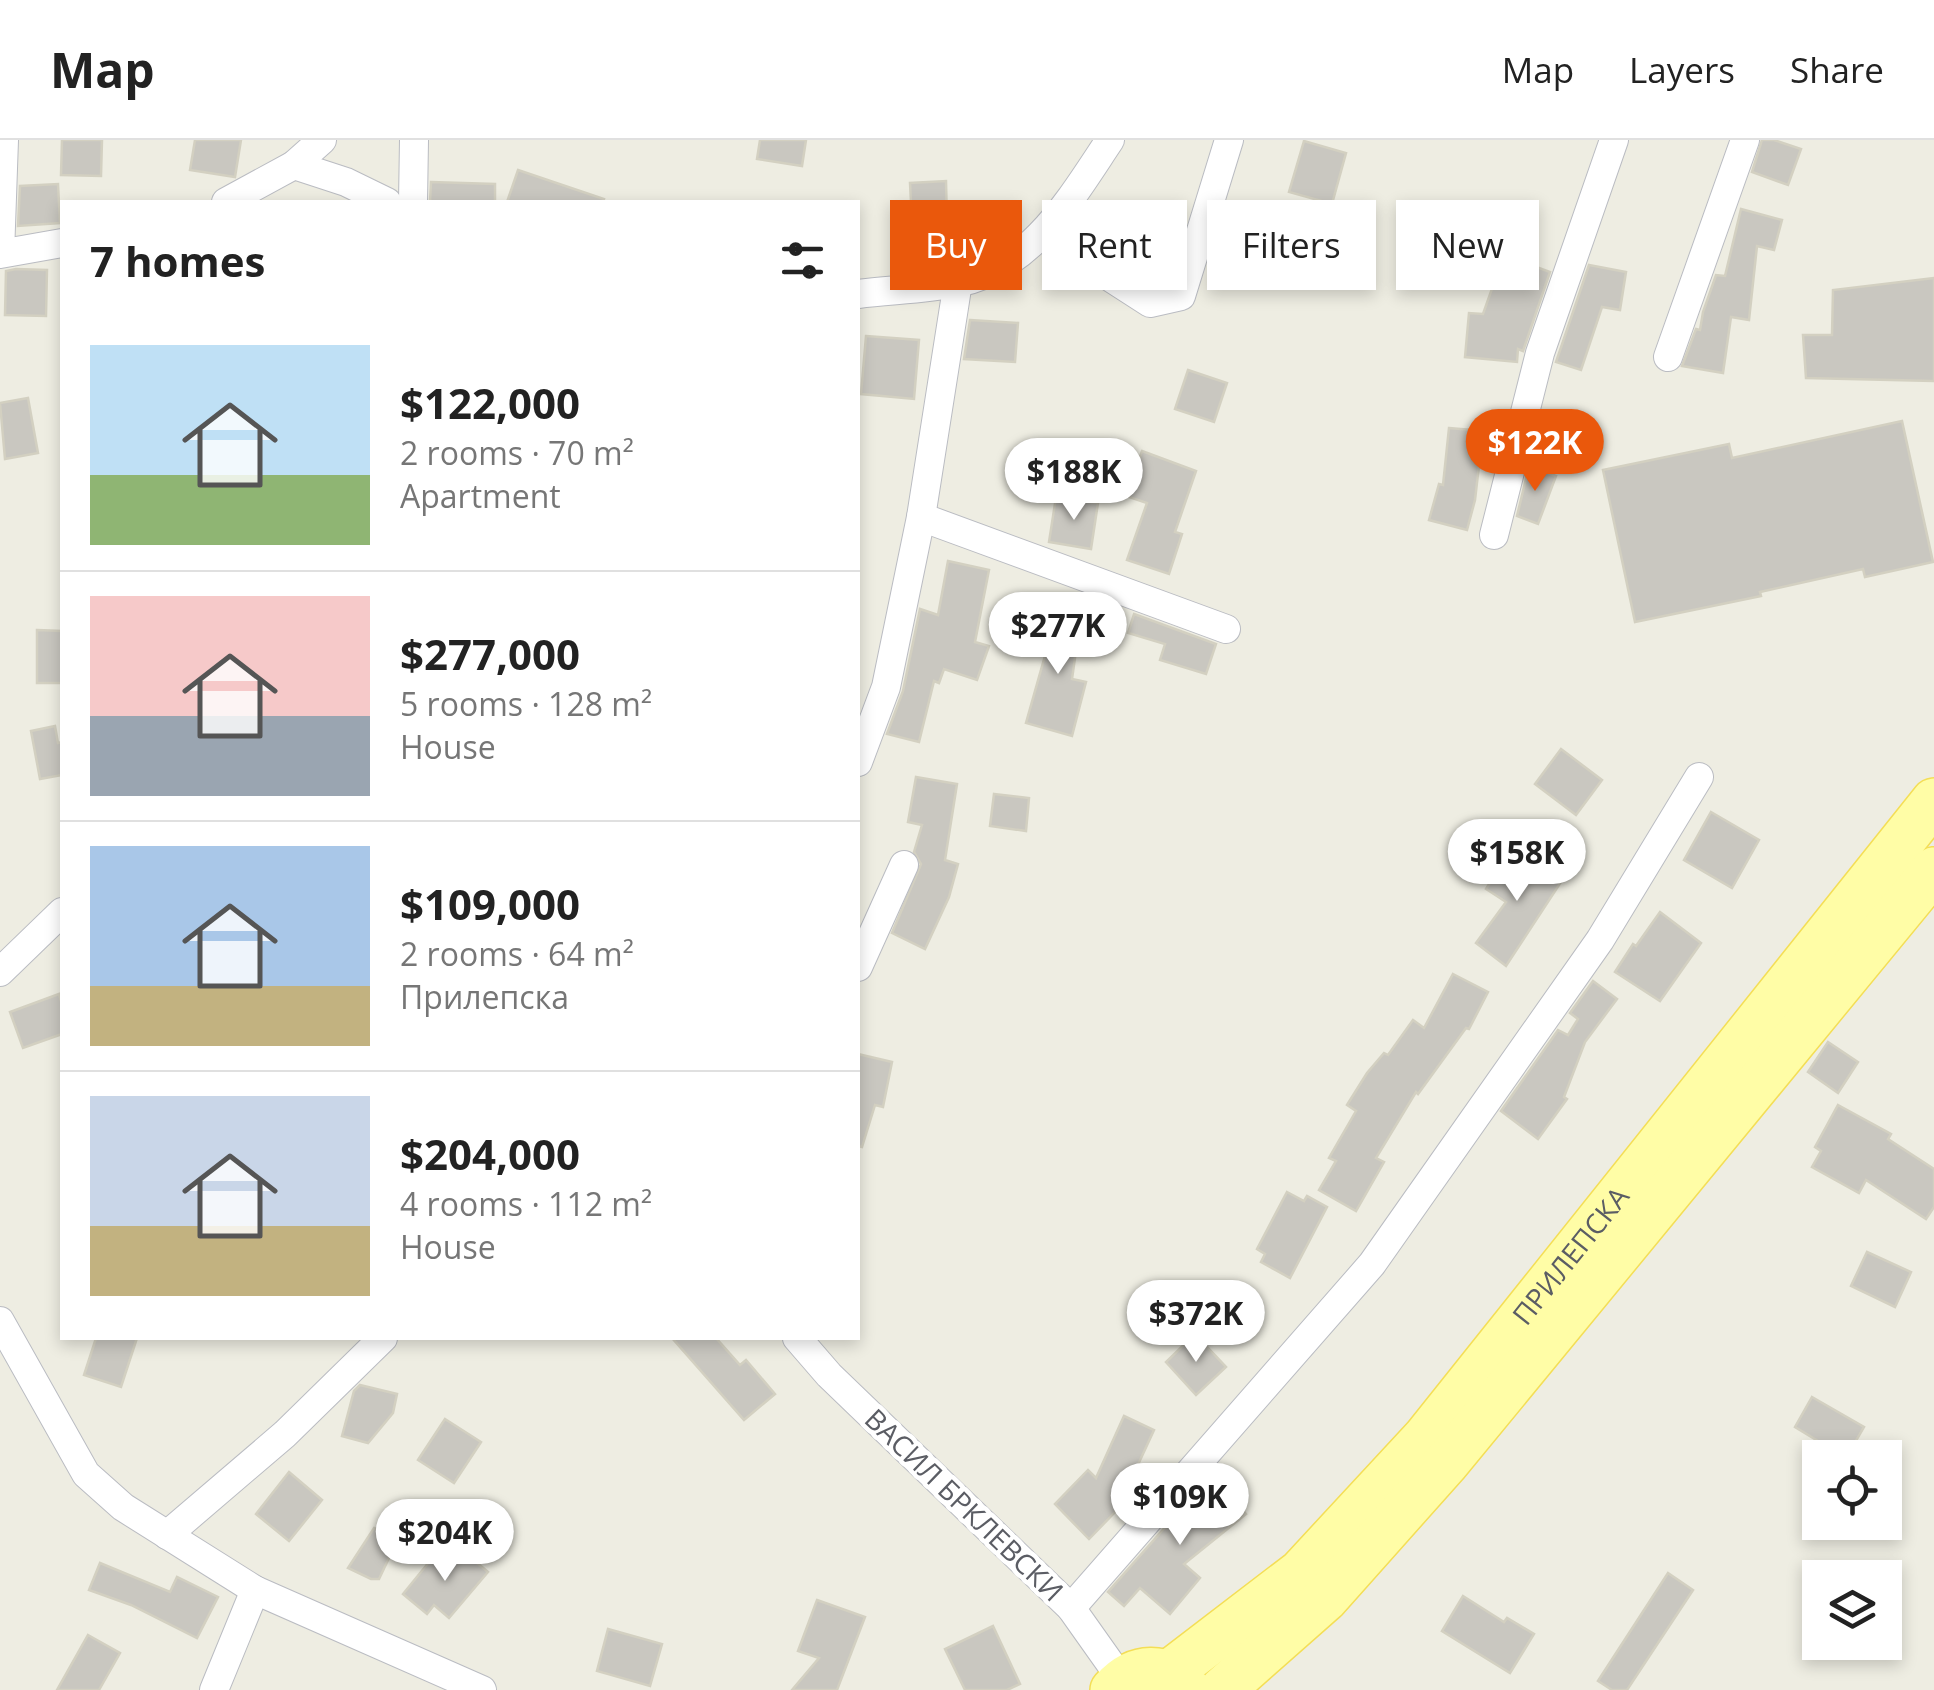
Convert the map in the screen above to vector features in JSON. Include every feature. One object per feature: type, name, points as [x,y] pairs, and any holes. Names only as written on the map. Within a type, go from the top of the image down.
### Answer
[{"type":"main road","name":"ПРИЛЕПСКА","points":[[1178,1682],[1301,1572],[1426,1438],[1934,801]]},
{"type":"main road","name":"ПРИЛЕПСКА","points":[[1222,1690],[1325,1599],[1448,1462],[1934,870]]},
{"type":"main road","points":[[1118,1685],[1144,1670],[1178,1682]]},
{"type":"street","points":[[4,140],[0,254],[60,243]]},
{"type":"street","points":[[230,200],[294,165],[322,140]]},
{"type":"street","points":[[413,200],[414,140]]},
{"type":"street","points":[[1067,200],[1110,140]]},
{"type":"street","points":[[1187,276],[1229,140]]},
{"type":"street","points":[[1494,535],[1540,353],[1614,140]]},
{"type":"street","points":[[1668,357],[1745,140]]},
{"type":"street","points":[[294,165],[346,182],[383,200]]},
{"type":"street","points":[[1022,251],[1042,235]]},
{"type":"street","points":[[860,294],[891,290]]},
{"type":"street","points":[[860,757],[886,686],[921,517],[957,290]]},
{"type":"street","points":[[1130,290],[1150,303],[1181,296],[1183,290]]},
{"type":"street","points":[[921,517],[1226,629]]},
{"type":"street","points":[[1071,1608],[1372,1264],[1600,940],[1699,778]]},
{"type":"street","points":[[860,963],[904,865]]},
{"type":"street","points":[[0,972],[60,914]]},
{"type":"street","points":[[0,1321],[86,1474],[123,1507],[254,1590],[482,1690]]},
{"type":"street","points":[[167,1535],[285,1434],[380,1340]]},
{"type":"street","name":"ВАСИЛ БРКЛЕВСКИ","points":[[799,1340],[829,1375],[1071,1608],[1118,1685]]},
{"type":"street","points":[[214,1690],[254,1590]]},
{"type":"building","points":[[62,140],[102,140],[101,176],[61,175]]},
{"type":"building","points":[[195,140],[241,140],[235,177],[190,170]]},
{"type":"building","points":[[760,140],[806,140],[802,166],[757,159]]},
{"type":"building","points":[[1762,140],[1801,149],[1788,185],[1752,172]]},
{"type":"building","points":[[1304,141],[1346,153],[1333,200],[1289,192]]},
{"type":"building","points":[[518,170],[604,199],[604,200],[508,200]]},
{"type":"building","points":[[946,181],[946,200],[911,200],[910,183]]},
{"type":"building","points":[[431,182],[495,184],[495,200],[430,200]]},
{"type":"building","points":[[58,184],[60,223],[18,226],[20,186]]},
{"type":"building","points":[[1741,209],[1782,220],[1774,250],[1757,246],[1749,320],[1731,317],[1723,373],[1682,366],[1696,329],[1700,330],[1716,275],[1725,276]]},
{"type":"building","points":[[1589,265],[1626,272],[1620,310],[1602,307],[1581,370],[1556,362]]},
{"type":"building","points":[[1539,268],[1550,272],[1523,351],[1518,349],[1517,362],[1465,357],[1469,313],[1483,314],[1492,290],[1539,290]]},
{"type":"building","points":[[47,270],[46,316],[5,315],[6,271]]},
{"type":"building","points":[[1934,278],[1934,381],[1806,378],[1803,335],[1832,335],[1833,290]]},
{"type":"building","points":[[970,320],[1018,323],[1015,362],[964,359]]},
{"type":"building","points":[[866,336],[919,340],[914,399],[861,394]]},
{"type":"building","points":[[1188,370],[1227,383],[1214,422],[1175,409]]},
{"type":"building","points":[[28,398],[38,453],[5,459],[0,403]]},
{"type":"building","points":[[1902,421],[1933,562],[1865,577],[1863,569],[1760,592],[1761,596],[1635,622],[1603,470],[1729,444],[1732,458]]},
{"type":"building","points":[[1449,428],[1483,431],[1475,500],[1467,530],[1429,520],[1439,484],[1443,485]]},
{"type":"building","points":[[1142,451],[1196,471],[1175,532],[1182,534],[1169,574],[1127,560],[1147,503],[1126,496]]},
{"type":"building","points":[[1529,466],[1556,476],[1538,524],[1517,516]]},
{"type":"building","points":[[1056,497],[1098,503],[1091,549],[1049,542]]},
{"type":"building","points":[[948,561],[989,570],[975,642],[989,646],[977,680],[944,669],[939,683],[934,681],[919,742],[887,734],[903,691],[920,609],[938,615]]},
{"type":"building","points":[[1054,608],[1081,616],[1072,679],[1086,682],[1072,736],[1026,723]]},
{"type":"building","points":[[1134,614],[1216,644],[1206,674],[1160,660],[1165,644],[1128,633]]},
{"type":"building","points":[[37,630],[60,631],[60,683],[37,683]]},
{"type":"building","points":[[55,726],[60,742],[60,775],[40,779],[31,731]]},
{"type":"building","points":[[1561,749],[1602,780],[1576,815],[1535,784]]},
{"type":"building","points":[[916,777],[957,784],[945,860],[958,864],[949,897],[925,949],[892,933],[921,864],[914,852],[922,825],[908,822]]},
{"type":"building","points":[[994,794],[1029,798],[1026,831],[990,826]]},
{"type":"building","points":[[1711,812],[1759,840],[1732,888],[1684,860]]},
{"type":"building","points":[[1512,848],[1563,879],[1506,966],[1476,943],[1506,902],[1486,889]]},
{"type":"building","points":[[1660,912],[1701,943],[1660,1001],[1615,972]]},
{"type":"building","points":[[1453,974],[1488,992],[1469,1029],[1416,1092],[1376,1158],[1384,1162],[1356,1211],[1319,1190],[1336,1161],[1329,1158],[1356,1111],[1347,1105],[1367,1073],[1384,1053],[1388,1055],[1413,1020],[1424,1028]]},
{"type":"building","points":[[1593,981],[1617,999],[1585,1042],[1564,1097],[1567,1099],[1538,1139],[1501,1111],[1558,1030],[1568,1035],[1578,1019],[1570,1013]]},
{"type":"building","points":[[59,994],[60,1035],[23,1048],[10,1012]]},
{"type":"building","points":[[1828,1042],[1858,1062],[1838,1093],[1808,1072]]},
{"type":"building","points":[[860,1054],[892,1062],[883,1107],[875,1105],[862,1147]]},
{"type":"building","points":[[1838,1105],[1891,1134],[1888,1139],[1934,1169],[1934,1207],[1926,1219],[1866,1180],[1859,1193],[1812,1167],[1821,1151],[1815,1147]]},
{"type":"building","points":[[1287,1192],[1304,1201],[1307,1196],[1327,1207],[1290,1278],[1261,1262],[1265,1254],[1257,1249]]},
{"type":"building","points":[[1867,1252],[1911,1272],[1895,1307],[1851,1286]]},
{"type":"building","points":[[1195,1334],[1226,1367],[1196,1395],[1166,1362]]},
{"type":"building","points":[[95,1340],[136,1340],[121,1387],[84,1375]]},
{"type":"building","points":[[674,1340],[718,1340],[740,1365],[746,1360],[775,1394],[744,1420]]},
{"type":"building","points":[[360,1385],[397,1394],[393,1413],[368,1443],[342,1436],[354,1391]]},
{"type":"building","points":[[1812,1397],[1864,1427],[1856,1440],[1816,1440],[1795,1427]]},
{"type":"building","points":[[1124,1416],[1154,1430],[1117,1510],[1089,1539],[1055,1504],[1088,1470],[1096,1478]]},
{"type":"building","points":[[445,1419],[481,1442],[454,1483],[418,1460]]},
{"type":"building","points":[[289,1472],[322,1500],[289,1541],[256,1514]]},
{"type":"building","points":[[1215,1476],[1246,1514],[1184,1564],[1200,1578],[1170,1614],[1140,1588],[1124,1606],[1108,1592],[1198,1490]]},
{"type":"building","points":[[374,1528],[398,1539],[379,1579],[348,1568]]},
{"type":"building","points":[[438,1551],[454,1565],[464,1552],[488,1572],[449,1618],[434,1605],[427,1614],[403,1594]]},
{"type":"building","points":[[100,1563],[170,1592],[177,1577],[218,1597],[197,1638],[131,1605],[89,1590]]},
{"type":"building","points":[[1668,1573],[1693,1590],[1627,1690],[1612,1690],[1598,1681]]},
{"type":"building","points":[[1463,1596],[1504,1622],[1507,1618],[1534,1634],[1510,1673],[1442,1631]]},
{"type":"building","points":[[817,1600],[865,1617],[837,1690],[792,1690],[819,1658],[798,1651]]},
{"type":"building","points":[[993,1626],[1020,1684],[1007,1690],[965,1690],[945,1649]]},
{"type":"building","points":[[608,1629],[662,1644],[650,1686],[597,1671]]},
{"type":"building","points":[[88,1635],[120,1653],[99,1690],[57,1690]]}]
